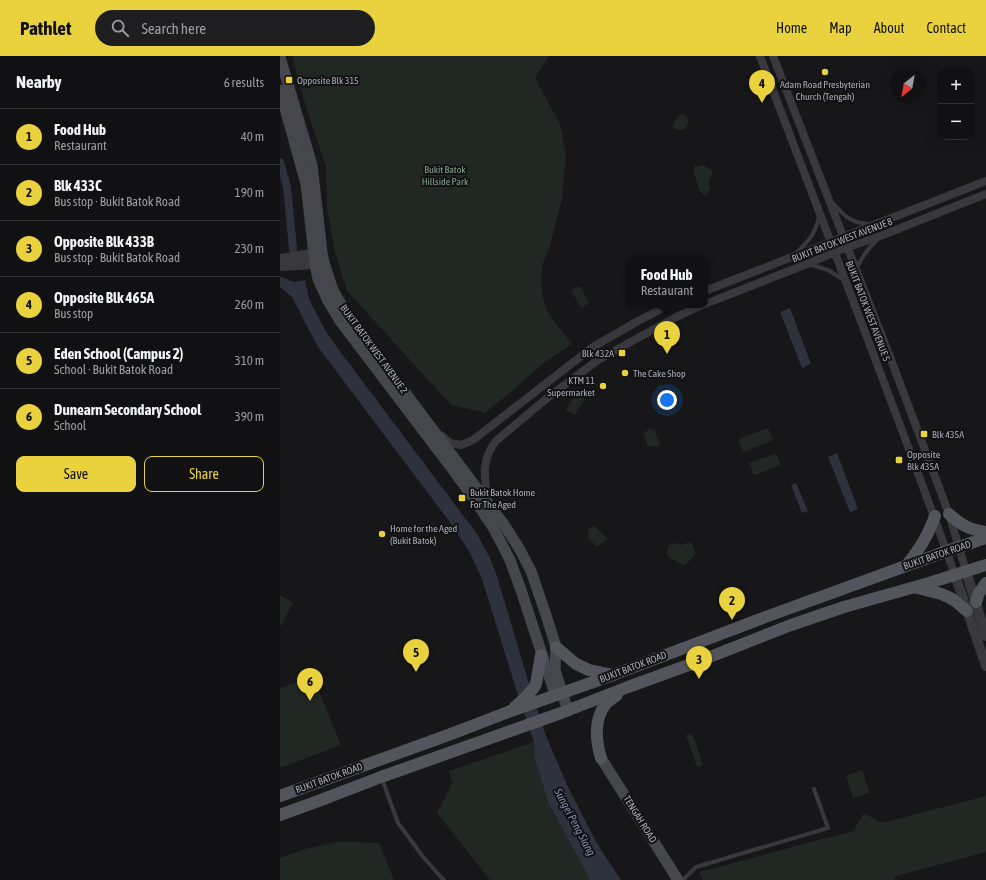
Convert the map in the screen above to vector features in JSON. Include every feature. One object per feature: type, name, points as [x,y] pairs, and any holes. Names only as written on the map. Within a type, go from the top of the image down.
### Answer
[{"type":"main road","name":"BUKIT BATOK WEST AVENUE 2","points":[[280,57],[312,165],[319,258],[318,278],[328,301],[340,321],[460,481],[494,529],[510,560],[541,655],[559,694]]},
{"type":"main road","name":"BUKIT BATOK WEST AVENUE 2","points":[[280,90],[306,184],[319,258],[333,290],[347,315],[503,523],[519,548],[531,571],[556,647],[555,670],[564,712]]},
{"type":"main road","points":[[948,514],[964,526],[986,532]]},
{"type":"main road","points":[[906,566],[925,540],[935,516]]},
{"type":"main road","name":"BUKIT BATOK ROAD","points":[[280,796],[613,675],[771,615],[986,538]]},
{"type":"main road","name":"BUKIT BATOK ROAD","points":[[280,815],[381,777],[564,712],[628,686],[799,622],[844,607],[914,588],[986,565]]},
{"type":"main road","points":[[976,602],[979,593],[986,583]]},
{"type":"main road","points":[[914,588],[935,592],[949,597],[967,611]]},
{"type":"main road","points":[[527,609],[536,617],[542,614],[544,609]]},
{"type":"main road","points":[[556,647],[576,664],[589,670],[613,675]]},
{"type":"main road","points":[[508,712],[534,688],[541,655]]},
{"type":"main road","points":[[601,758],[596,734],[597,724],[601,713],[611,700],[628,686]]},
{"type":"main road","name":"TENGAH ROAD","points":[[601,758],[678,880]]},
{"type":"street","name":"BUKIT BATOK WEST AVENUE 5","points":[[760,56],[947,551],[961,573]]},
{"type":"street","name":"BUKIT BATOK WEST AVENUE 5","points":[[774,56],[848,247],[948,514],[959,547],[961,573]]},
{"type":"street","name":"BUKIT BATOK WEST AVENUE 8","points":[[708,290],[986,181]]},
{"type":"street","name":"BUKIT BATOK WEST AVENUE 8","points":[[708,302],[986,194]]},
{"type":"street","points":[[280,259],[299,256],[319,258]]},
{"type":"street","points":[[280,266],[319,258]]},
{"type":"street","points":[[432,428],[450,443],[461,445],[473,440],[593,347],[638,320],[663,308]]},
{"type":"street","name":"BUKIT BATOK WEST AVENUE 8","points":[[488,503],[485,471],[488,454],[496,441],[598,360],[695,308]]},
{"type":"street","points":[[612,336],[609,341],[610,345],[613,348],[619,348]]},
{"type":"street","points":[[961,573],[976,602],[986,636]]},
{"type":"street","points":[[961,573],[967,611],[986,666]]},
{"type":"lane","points":[[829,198],[842,213],[850,219],[862,224],[872,225]]},
{"type":"lane","points":[[788,259],[811,239],[817,225],[819,212]]},
{"type":"lane","points":[[856,269],[863,255],[883,235]]},
{"type":"lane","points":[[807,264],[828,270],[846,281]]},
{"type":"lane","points":[[381,777],[398,823],[424,858],[444,880]]},
{"type":"lane","points":[[683,880],[696,867],[828,828],[814,789]]},
{"type":"green space","name":"Bukit Batok Hillside Park","points":[[292,56],[549,56],[535,78],[560,124],[566,154],[562,199],[550,246],[543,263],[541,275],[542,294],[545,306],[551,317],[572,344],[544,363],[485,413],[451,405],[347,291],[335,252],[327,208],[326,167],[306,107]]},
{"type":"green space","points":[[683,113],[688,119],[685,130],[677,130],[673,127],[673,124],[680,114]]},
{"type":"green space","points":[[695,165],[698,167],[704,165],[711,169],[713,174],[709,181],[711,189],[706,196],[699,188],[694,173]]},
{"type":"green space","points":[[580,286],[589,303],[581,308],[571,290]]},
{"type":"green space","points":[[576,393],[585,399],[575,415],[566,410]]},
{"type":"green space","points":[[768,428],[773,440],[743,452],[738,439]]},
{"type":"green space","points":[[649,429],[653,430],[656,434],[660,443],[659,446],[648,447],[644,433]]},
{"type":"green space","points":[[776,453],[781,465],[754,475],[749,463]]},
{"type":"green space","points":[[593,525],[608,539],[598,546],[596,546],[588,537],[589,533],[587,531]]},
{"type":"green space","points":[[691,542],[696,554],[685,565],[682,565],[668,556],[667,552],[669,545],[678,543],[680,545]]},
{"type":"green space","points":[[280,595],[293,603],[280,627]]},
{"type":"green space","points":[[313,676],[341,745],[280,768],[280,688]]},
{"type":"green space","points":[[692,733],[703,765],[697,767],[686,735]]},
{"type":"green space","points":[[534,742],[535,759],[548,802],[590,880],[490,880],[437,813],[452,784],[449,771]]},
{"type":"green space","points":[[862,770],[870,793],[853,798],[846,776]]},
{"type":"green space","points":[[986,796],[986,852],[896,876],[893,880],[703,880],[699,872],[853,831],[864,813],[882,823]]},
{"type":"green space","points":[[341,841],[379,843],[394,880],[280,880],[280,858],[305,849]]},
{"type":"water","name":"Sungei Peng Siang","points":[[280,277],[294,282],[305,280],[309,299],[325,330],[477,534],[496,573],[546,736],[568,787],[590,830],[621,880],[590,880],[548,802],[535,759],[534,742],[482,579],[470,553],[452,525],[318,347],[292,297],[280,287]]},
{"type":"water","points":[[790,308],[811,364],[802,368],[780,312]]},
{"type":"water","points":[[837,453],[858,509],[850,512],[828,457]]},
{"type":"water","points":[[796,483],[808,511],[802,513],[791,485]]},
{"type":"waterway","points":[[280,162],[287,187],[293,249]]},
{"type":"place","name":"Adam Road Presbyterian Church (Tengah)","points":[[825,72]]},
{"type":"place","name":"Opposite Blk 315","points":[[289,80]]},
{"type":"place","name":"Opposite Blk 465A","points":[[762,103]]},
{"type":"place","name":"Blk 432A","points":[[622,353]]},
{"type":"place","name":"Food Hub","points":[[667,354]]},
{"type":"place","name":"The Cake Shop","points":[[625,373]]},
{"type":"place","name":"KTM 11 Supermarket","points":[[603,386]]},
{"type":"place","name":"Blk 435A","points":[[924,434]]},
{"type":"place","name":"Opposite Blk 435A","points":[[899,460]]},
{"type":"place","name":"Bukit Batok Home For The Aged","points":[[462,498]]},
{"type":"place","name":"Home for the Aged (Bukit Batok)","points":[[382,534]]},
{"type":"place","name":"Blk 433C","points":[[732,620]]},
{"type":"place","name":"Eden School (Campus 2)","points":[[416,672]]},
{"type":"place","name":"Opposite Blk 433B","points":[[699,679]]},
{"type":"place","name":"Dunearn Secondary School","points":[[310,701]]}]
